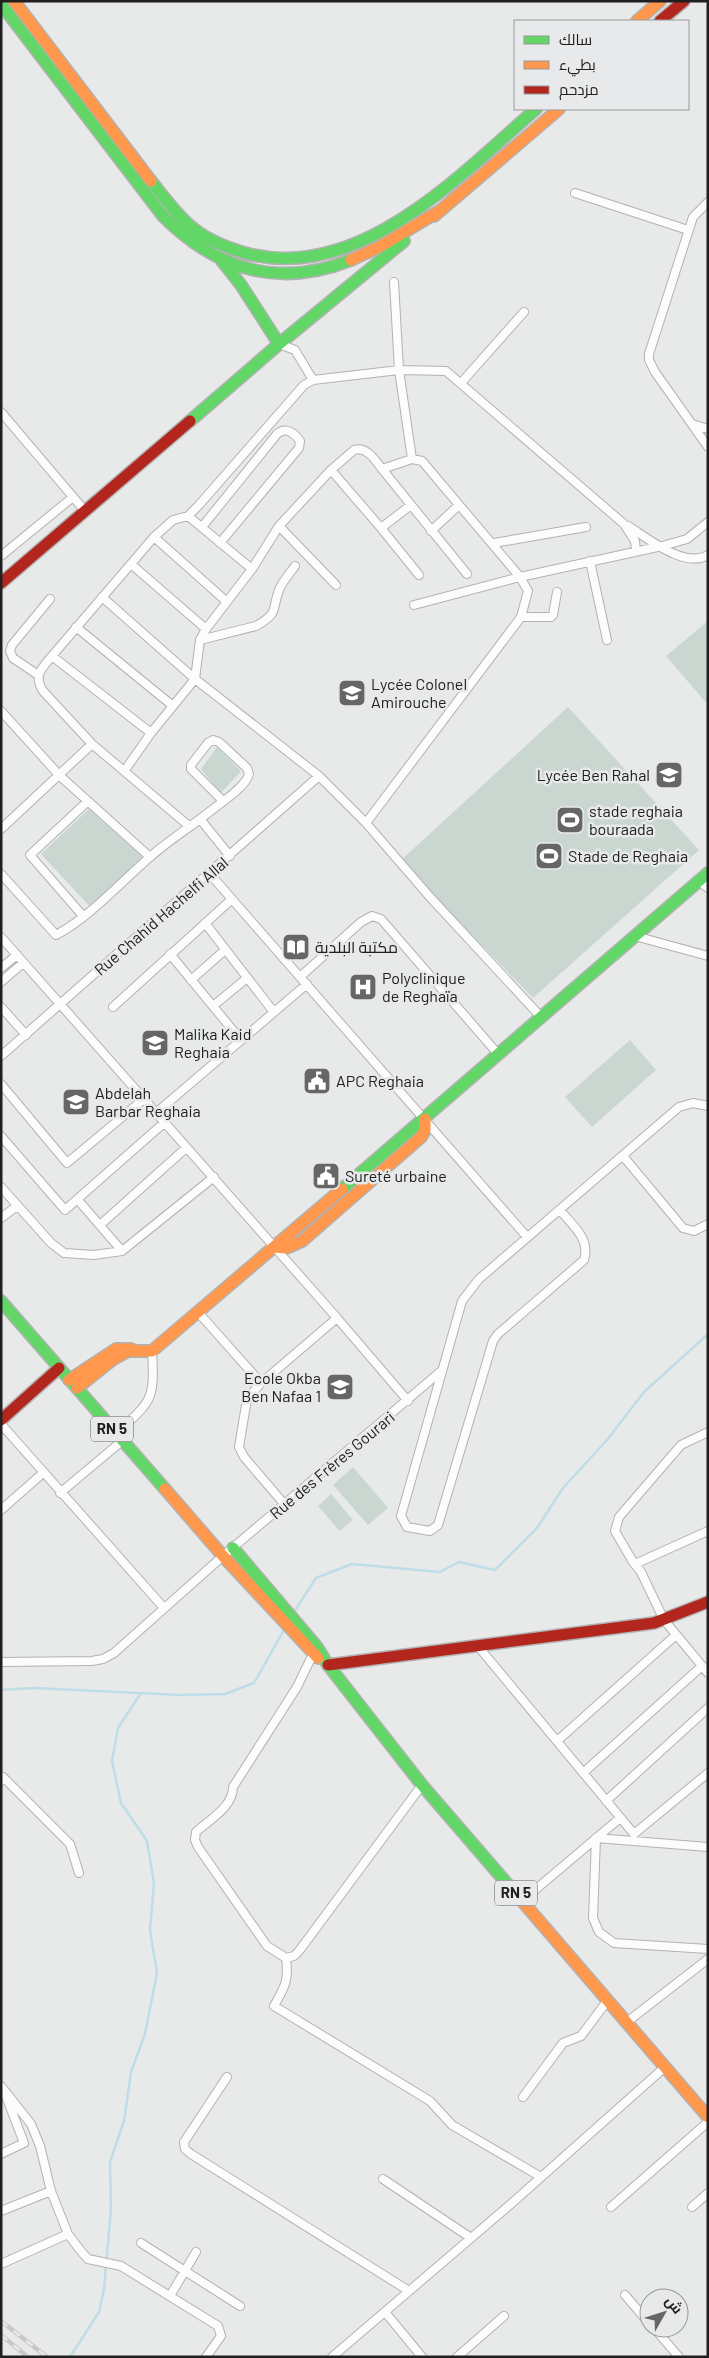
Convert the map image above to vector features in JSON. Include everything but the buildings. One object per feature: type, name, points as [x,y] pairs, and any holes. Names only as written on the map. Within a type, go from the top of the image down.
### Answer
[{"type":"main road","points":[[14,1],[165,199],[194,229],[226,248],[260,257],[295,259],[329,254],[401,220],[458,176],[535,110]]},
{"type":"main road","points":[[638,20],[660,1]]},
{"type":"main road","points":[[661,20],[684,1]]},
{"type":"main road","points":[[1,4],[163,216],[189,241],[222,261],[276,273],[310,272],[344,264],[385,244],[441,210]]},
{"type":"main road","points":[[1,583],[279,344],[558,110]]},
{"type":"main road","points":[[222,261],[241,285],[279,344]]},
{"type":"main road","points":[[73,1384],[128,1351],[152,1350],[274,1247],[286,1248],[302,1240],[421,1137],[425,1130],[426,1119],[541,1016],[635,936],[703,885],[708,873]]},
{"type":"main road","name":"RN 5","points":[[1,1301],[223,1556],[267,1596]]},
{"type":"main road","points":[[1,1422],[59,1368]]},
{"type":"main road","name":"RN 5","points":[[233,1548],[267,1596],[328,1666],[422,1785],[708,2117]]},
{"type":"main road","points":[[328,1666],[338,1662],[654,1623],[708,1602]]},
{"type":"main road","name":"RN 5","points":[[302,1636],[313,1654],[328,1666]]},
{"type":"street","points":[[575,193],[688,230]]},
{"type":"street","points":[[708,202],[696,213],[688,230],[649,354],[652,367],[708,447]]},
{"type":"street","points":[[394,282],[400,370],[412,459]]},
{"type":"street","points":[[461,383],[524,312]]},
{"type":"street","points":[[279,344],[295,350],[313,380]]},
{"type":"street","points":[[188,826],[125,770],[92,744],[43,691],[37,680],[38,675],[76,627],[154,537],[173,520],[188,516],[297,391],[313,380],[400,370],[438,370],[446,372],[624,524],[682,558],[696,560],[708,555]]},
{"type":"street","points":[[2,415],[85,511]]},
{"type":"street","points":[[690,423],[708,429]]},
{"type":"street","points":[[202,527],[277,434],[282,430],[287,430],[296,436],[300,441],[300,448],[220,543]]},
{"type":"street","points":[[125,770],[151,733],[195,679],[200,640],[206,628],[252,569],[279,526],[349,452],[358,448],[369,454],[467,574]]},
{"type":"street","points":[[366,822],[521,617],[528,591],[520,577],[494,543],[459,505],[425,463],[412,459],[382,469]]},
{"type":"street","points":[[331,470],[381,528],[418,576]]},
{"type":"street","points":[[1,556],[73,497]]},
{"type":"street","points":[[381,528],[411,505]]},
{"type":"street","points":[[431,531],[459,505]]},
{"type":"street","points":[[188,516],[252,569]]},
{"type":"street","points":[[414,605],[520,577],[662,546],[687,538],[708,522]]},
{"type":"street","points":[[624,524],[635,541],[636,551]]},
{"type":"street","points":[[279,526],[336,585]]},
{"type":"street","points":[[494,543],[586,527]]},
{"type":"street","points":[[154,537],[226,601]]},
{"type":"street","points":[[590,561],[607,640]]},
{"type":"street","points":[[131,564],[206,628]]},
{"type":"street","points":[[200,640],[256,626],[264,622],[273,614],[279,589],[295,566]]},
{"type":"street","points":[[521,617],[551,617],[553,615],[556,592]]},
{"type":"street","points":[[102,597],[195,679],[319,776],[366,822],[430,896],[541,1016]]},
{"type":"street","points":[[38,675],[13,658],[10,651],[12,645],[50,599]]},
{"type":"street","points":[[76,627],[173,706]]},
{"type":"street","points":[[52,656],[151,733]]},
{"type":"street","points":[[1,711],[60,776],[150,857]]},
{"type":"street","points":[[1,874],[56,936],[83,916],[150,857],[223,801],[247,780],[249,774],[247,768],[226,748],[213,740],[208,743],[191,765],[191,770],[223,801]]},
{"type":"street","points":[[1,829],[60,776],[92,744]]},
{"type":"street","name":"Rue Chahid Hachelfi Allal","points":[[1,1056],[210,874],[319,776]]},
{"type":"street","points":[[83,916],[30,855],[88,801]]},
{"type":"street","points":[[200,819],[230,856]]},
{"type":"street","points":[[210,874],[426,1119],[527,1237]]},
{"type":"street","points":[[113,1007],[232,899]]},
{"type":"street","points":[[300,977],[361,922],[372,916],[382,919],[498,1054]]},
{"type":"street","points":[[205,923],[273,1011]]},
{"type":"street","points":[[635,936],[708,956]]},
{"type":"street","points":[[1,937],[145,1098],[186,1148],[214,1177],[408,1401]]},
{"type":"street","points":[[191,980],[225,950]]},
{"type":"street","points":[[170,954],[240,1039]]},
{"type":"street","points":[[1,968],[17,955]]},
{"type":"street","points":[[1,982],[23,962]]},
{"type":"street","points":[[213,1006],[247,978]]},
{"type":"street","points":[[157,1112],[240,1039],[307,984]]},
{"type":"street","points":[[2,1010],[26,1035]]},
{"type":"street","points":[[1,1084],[67,1163],[145,1098]]},
{"type":"street","points":[[560,1210],[583,1238],[586,1245],[584,1260],[498,1334],[493,1341],[438,1525],[430,1531],[407,1527],[401,1516],[440,1372],[462,1300],[479,1279],[679,1108],[693,1103],[708,1106]]},
{"type":"street","points":[[1,1136],[64,1210],[78,1200],[165,1122]]},
{"type":"street","points":[[100,1225],[186,1148]]},
{"type":"street","points":[[623,1156],[683,1228],[694,1231],[708,1224]]},
{"type":"street","points":[[1,1187],[50,1243],[64,1253],[94,1255],[122,1251],[214,1177]]},
{"type":"street","points":[[78,1200],[122,1251]]},
{"type":"street","points":[[1,1218],[17,1206]]},
{"type":"street","points":[[198,1311],[260,1383]]},
{"type":"street","points":[[285,1505],[244,1457],[239,1447],[247,1398],[260,1383],[337,1318]]},
{"type":"street","points":[[60,1493],[119,1438],[147,1405],[154,1383],[152,1350]]},
{"type":"street","name":"Rue des Frères Gourari","points":[[1,1662],[103,1659],[114,1653],[223,1556],[440,1372]]},
{"type":"street","points":[[1,1422],[60,1493],[164,1608]]},
{"type":"street","points":[[583,1773],[705,1670],[664,1620],[635,1564],[615,1531],[619,1517],[681,1446],[708,1432]]},
{"type":"street","points":[[1,1510],[43,1473]]},
{"type":"street","points":[[635,1564],[708,1531]]},
{"type":"street","points":[[557,1741],[676,1635]]},
{"type":"street","points":[[477,1645],[634,1834],[708,1773]]},
{"type":"street","points":[[313,1654],[298,1687],[232,1786],[229,1802],[196,1832],[195,1840],[267,1946],[286,1958],[294,1956],[422,1785]]},
{"type":"street","points":[[606,1801],[708,1708]]},
{"type":"street","points":[[1,1780],[3,1777],[70,1844],[79,1873]]},
{"type":"street","points":[[522,1900],[620,1818]]},
{"type":"street","points":[[596,1838],[708,1847]]},
{"type":"street","points":[[596,1838],[593,1918],[599,1932],[614,1943],[708,1949]]},
{"type":"street","points":[[286,1958],[288,1976],[286,1985],[274,2006],[430,2101],[452,2125],[541,2177]]},
{"type":"street","points":[[627,2022],[708,1959]]},
{"type":"street","points":[[523,2097],[563,2043],[582,2036],[608,2000]]},
{"type":"street","points":[[332,2357],[541,2177],[665,2066]]},
{"type":"street","points":[[227,2077],[184,2142],[185,2149],[199,2160],[409,2291]]},
{"type":"street","points":[[1,2086],[24,2143],[1,2154]]},
{"type":"street","points":[[1,2086],[31,2124],[40,2146],[51,2191],[68,2234],[88,2259],[121,2266],[218,2326],[222,2331],[221,2336],[206,2357]]},
{"type":"street","points":[[611,2207],[708,2122]]},
{"type":"street","points":[[383,2179],[471,2238]]},
{"type":"street","points":[[1,2211],[51,2191]]},
{"type":"street","points":[[692,2207],[708,2193]]},
{"type":"street","points":[[1,2264],[68,2234]]},
{"type":"street","points":[[142,2243],[240,2306]]},
{"type":"street","points":[[170,2296],[196,2252]]},
{"type":"street","points":[[625,2295],[639,2311]]},
{"type":"street","points":[[385,2312],[422,2357]]},
{"type":"street","points":[[457,2357],[504,2316]]},
{"type":"street","points":[[663,2338],[679,2357]]},
{"type":"shaded area","points":[[708,621],[708,705],[666,656]]},
{"type":"shaded area","name":"Stade de Reghaia","points":[[568,707],[699,850],[533,998],[400,861]]},
{"type":"shaded area","points":[[217,747],[241,771],[221,793],[201,769]]},
{"type":"shaded area","points":[[89,809],[148,862],[94,911],[41,854]]},
{"type":"shaded area","points":[[630,1040],[656,1070],[592,1127],[565,1097]]},
{"type":"shaded area","points":[[353,1467],[388,1508],[368,1525],[333,1485]]},
{"type":"shaded area","points":[[331,1494],[353,1520],[340,1531],[318,1506]]},
{"type":"waterway","points":[[294,1612],[316,1578],[352,1564],[440,1572],[459,1562],[495,1570],[537,1528],[563,1488],[607,1440],[644,1392],[708,1334]]},
{"type":"waterway","points":[[1,1690],[34,1688],[180,1695],[225,1694],[254,1683],[285,1628]]},
{"type":"waterway","points":[[70,2357],[99,2312],[104,2289],[111,2209],[110,2162],[124,2121],[131,2072],[145,2034],[157,1973],[150,1930],[154,1883],[147,1841],[121,1803],[112,1761],[118,1728],[141,1693]]},
{"type":"railway","points":[[1,2321],[47,2357]]},
{"type":"railway","points":[[1,2335],[28,2357]]},
{"type":"traffic: fast","points":[[1,4],[163,216],[184,235],[205,250],[227,261],[250,269],[274,273],[298,273],[324,269],[351,260]]},
{"type":"traffic: fast","points":[[151,181],[188,224],[212,241],[245,253],[287,258],[327,253],[366,239],[404,218],[474,164],[535,110]]},
{"type":"traffic: fast","points":[[222,261],[241,285],[279,344],[404,241]]},
{"type":"traffic: fast","points":[[190,421],[279,344]]},
{"type":"traffic: fast","points":[[342,1189],[708,873]]},
{"type":"traffic: fast","points":[[1,1301],[165,1489]]},
{"type":"traffic: fast","points":[[233,1548],[317,1647],[328,1665],[422,1785],[516,1894]]},
{"type":"traffic: slow","points":[[14,1],[151,181]]},
{"type":"traffic: slow","points":[[638,20],[660,1]]},
{"type":"traffic: slow","points":[[434,216],[558,110]]},
{"type":"traffic: slow","points":[[351,260],[381,246],[441,210]]},
{"type":"traffic: slow","points":[[274,1247],[286,1248],[302,1241],[421,1137],[425,1130],[425,1119]]},
{"type":"traffic: slow","points":[[77,1388],[112,1360],[128,1351],[152,1351],[342,1189]]},
{"type":"traffic: slow","points":[[69,1380],[116,1349],[131,1349]]},
{"type":"traffic: slow","points":[[165,1489],[223,1556],[318,1658]]},
{"type":"traffic: slow","points":[[516,1894],[708,2117]]},
{"type":"traffic: jam","points":[[661,20],[684,1]]},
{"type":"traffic: jam","points":[[1,583],[190,421]]},
{"type":"traffic: jam","points":[[1,1420],[59,1368]]},
{"type":"traffic: jam","points":[[328,1665],[654,1623],[708,1602]]},
{"type":"place","name":"Lycée Colonel Amirouche","points":[[352,693]]},
{"type":"place","name":"Lycée Ben Rahal","points":[[669,775]]},
{"type":"place","name":"stade reghaia bouraada","points":[[570,820]]},
{"type":"place","name":"Stade de Reghaia","points":[[549,856]]},
{"type":"place","name":"مكتبة البلدية","points":[[296,947]]},
{"type":"place","name":"Polyclinique de Reghaïa","points":[[363,987]]},
{"type":"place","name":"Malika Kaid Reghaia","points":[[155,1043]]},
{"type":"place","name":"APC Reghaia","points":[[317,1081]]},
{"type":"place","name":"Abdelah Barbar Reghaia","points":[[76,1102]]},
{"type":"place","name":"Sureté urbaine","points":[[326,1176]]},
{"type":"place","name":"Ecole Okba Ben Nafaa 1","points":[[340,1387]]}]
